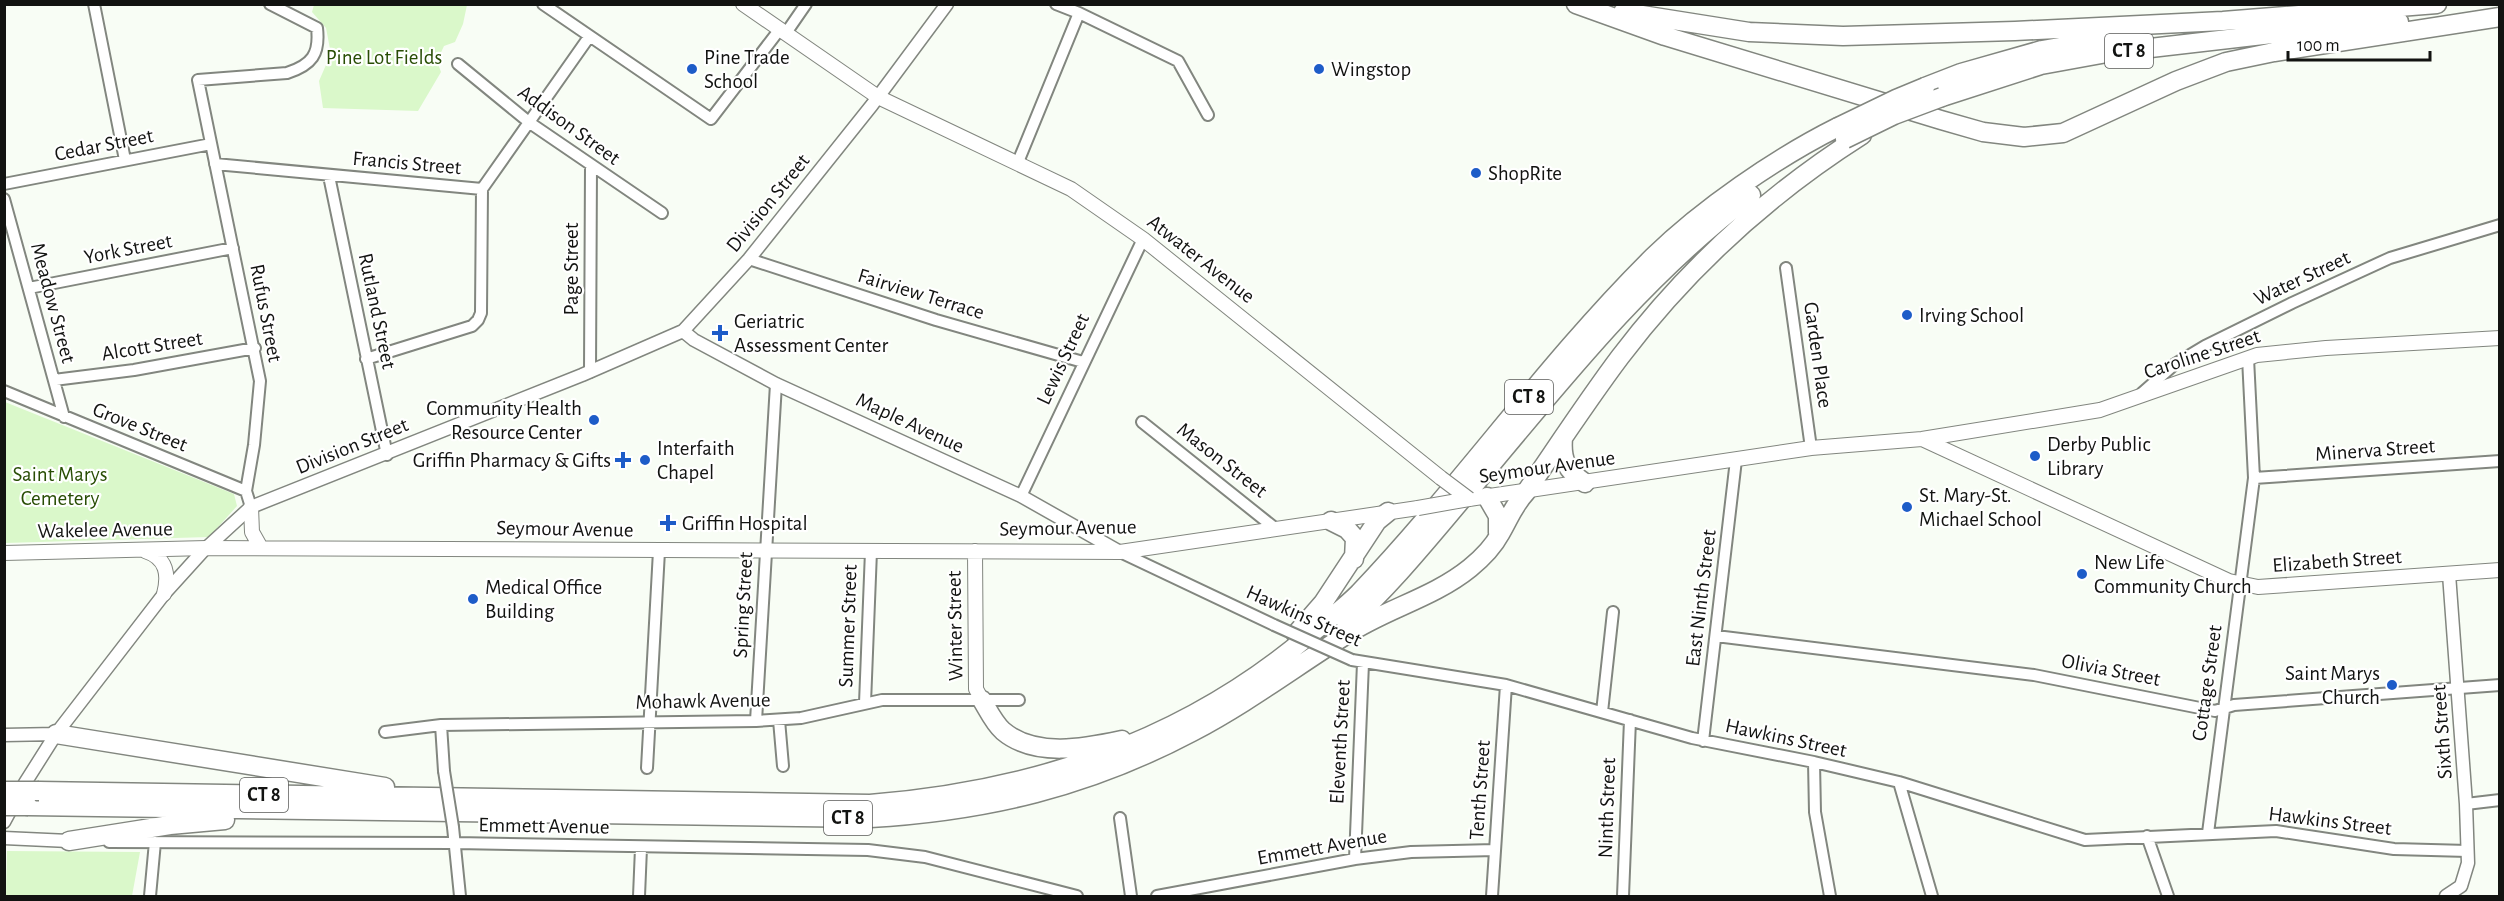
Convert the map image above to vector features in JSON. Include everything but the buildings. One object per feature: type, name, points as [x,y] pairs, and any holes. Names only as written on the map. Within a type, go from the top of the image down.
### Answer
[{"type":"highway","points":[[1576,4],[1665,36],[1941,120],[1983,132],[2024,137],[2063,133],[2176,81],[2226,62],[2499,15]]},
{"type":"highway","points":[[1580,4],[1749,32],[1843,36],[2223,21]]},
{"type":"highway","name":"CT 8","points":[[5,796],[28,806],[870,818],[959,810],[1026,796],[1110,770],[1192,732],[1262,692],[1328,641],[1374,601],[1607,326],[1663,269],[1716,221],[1767,182],[1925,87],[1961,73],[2042,50],[2223,21],[2437,4]]},
{"type":"highway","name":"CT 8","points":[[5,796],[39,791],[840,805],[900,802],[961,794],[1021,781],[1093,760],[1162,732],[1238,690],[1293,649],[1356,596],[1596,318],[1654,256],[1711,209],[1754,178],[1894,115],[2041,65],[2096,55],[2359,24],[2499,15]]},
{"type":"highway","points":[[1262,692],[1347,634],[1457,577],[1471,567],[1495,541],[1512,508],[1526,492],[1621,356],[1674,292],[1740,226],[1844,137]]},
{"type":"highway","points":[[1563,438],[1564,462],[1574,476],[1585,483]]},
{"type":"highway","points":[[1477,498],[1498,516],[1499,527],[1495,541]]},
{"type":"highway","points":[[1238,690],[1304,626],[1354,559],[1377,521],[1388,512]]},
{"type":"highway","points":[[1331,521],[1347,529],[1354,538],[1354,559]]},
{"type":"highway","points":[[982,700],[997,725],[1004,731],[1024,743],[1038,747],[1092,746],[1162,732]]},
{"type":"highway","points":[[56,734],[381,786],[488,798]]},
{"type":"highway","points":[[69,841],[194,822],[241,819],[325,820],[410,812]]},
{"type":"main road","name":"Atwater Avenue","points":[[743,4],[878,97],[1071,189],[1143,239],[1441,478],[1477,498]]},
{"type":"main road","name":"Caroline Street","points":[[1922,439],[2100,410],[2257,355],[2326,348],[2499,338]]},
{"type":"main road","name":"Seymour Avenue","points":[[207,548],[1120,552],[1811,448],[1922,439]]},
{"type":"main road","name":"Elizabeth Street","points":[[1922,439],[2229,581],[2241,584],[2258,587],[2499,570]]},
{"type":"main road","points":[[251,507],[252,532],[261,548]]},
{"type":"main road","name":"Wakelee Avenue","points":[[4,553],[207,548]]},
{"type":"main road","points":[[141,550],[153,554],[166,568],[168,580],[164,594]]},
{"type":"main road","name":"Winter Street","points":[[975,551],[976,689],[982,700]]},
{"type":"street","points":[[94,4],[125,160]]},
{"type":"street","name":"Rufus Street","points":[[246,491],[260,389],[255,348],[198,80],[287,73],[301,69],[312,61],[318,40],[317,28],[270,4]]},
{"type":"street","points":[[543,4],[711,119],[806,4]]},
{"type":"street","name":"Division Street","points":[[4,822],[56,734],[164,594],[207,548],[251,507],[387,455],[590,372],[683,331],[749,259],[878,97],[947,4]]},
{"type":"street","points":[[1056,4],[1178,60],[1208,115]]},
{"type":"street","points":[[1018,162],[1079,13]]},
{"type":"street","name":"Francis Street","points":[[215,164],[482,189],[589,37]]},
{"type":"street","name":"Addison Street","points":[[458,64],[530,123],[662,213]]},
{"type":"street","name":"Cedar Street","points":[[4,184],[211,144]]},
{"type":"street","name":"Page Street","points":[[590,372],[591,166]]},
{"type":"street","name":"Rutland Street","points":[[329,176],[387,455]]},
{"type":"street","points":[[366,359],[472,326],[478,320],[481,313],[482,189]]},
{"type":"street","name":"Meadow Street","points":[[4,199],[64,417]]},
{"type":"street","name":"Water Street","points":[[2137,398],[2175,364],[2205,346],[2292,303],[2391,258],[2499,225]]},
{"type":"street","name":"Lewis Street","points":[[1021,496],[1143,239]]},
{"type":"street","name":"York Street","points":[[29,288],[233,248]]},
{"type":"street","name":"Fairview Terrace","points":[[749,259],[936,320],[1083,362]]},
{"type":"street","name":"Garden Place","points":[[1786,268],[1811,448]]},
{"type":"street","name":"Maple Avenue","points":[[683,331],[694,340],[776,384],[1021,496],[1120,552]]},
{"type":"street","name":"Alcott Street","points":[[54,380],[134,370],[255,348]]},
{"type":"street","name":"Cottage Street","points":[[2208,833],[2254,477],[2248,358]]},
{"type":"street","name":"Spring Street","points":[[756,721],[776,384]]},
{"type":"street","name":"Grove Street","points":[[4,391],[246,491]]},
{"type":"street","name":"Mason Street","points":[[1142,422],[1276,529]]},
{"type":"street","name":"East Ninth Street","points":[[1703,741],[1736,460]]},
{"type":"street","name":"Minerva Street","points":[[2254,477],[2499,461]]},
{"type":"street","points":[[246,491],[251,507]]},
{"type":"street","points":[[647,768],[659,551]]},
{"type":"street","name":"Summer Street","points":[[865,703],[871,551]]},
{"type":"street","name":"Hawkins Street","points":[[1120,552],[1358,662],[1506,685],[1703,741],[1814,762],[1899,782],[2085,840],[2276,831],[2394,849],[2468,851]]},
{"type":"street","name":"Sixth Street","points":[[2446,897],[2461,886],[2466,875],[2468,851],[2449,574]]},
{"type":"street","points":[[1602,712],[1613,612]]},
{"type":"street","name":"Olivia Street","points":[[1716,636],[2034,675],[2215,711],[2234,705],[2499,685]]},
{"type":"street","name":"Eleventh Street","points":[[1355,859],[1358,662]]},
{"type":"street","name":"Tenth Street","points":[[1492,897],[1506,685]]},
{"type":"street","name":"Mohawk Avenue","points":[[385,732],[441,725],[779,720],[801,718],[882,700],[1019,700]]},
{"type":"street","points":[[779,720],[783,766]]},
{"type":"street","name":"Ninth Street","points":[[1623,897],[1630,720]]},
{"type":"street","points":[[441,725],[444,771],[456,843],[460,897]]},
{"type":"street","points":[[4,735],[56,734]]},
{"type":"street","points":[[1814,762],[1815,812],[1830,897]]},
{"type":"street","points":[[1899,782],[1932,897]]},
{"type":"street","points":[[2466,804],[2499,800]]},
{"type":"street","points":[[1120,818],[1131,897]]},
{"type":"street","points":[[2147,836],[2168,897]]},
{"type":"street","name":"Emmett Avenue","points":[[4,838],[69,841],[456,843],[641,848],[868,850],[925,857],[1077,897]]},
{"type":"street","points":[[150,897],[155,842]]},
{"type":"street","points":[[639,897],[641,848]]},
{"type":"street","name":"Emmett Avenue","points":[[1157,897],[1355,859],[1411,852],[1495,850]]},
{"type":"green space","name":"Pine Lot Fields","points":[[314,4],[467,5],[463,24],[455,42],[444,46],[437,61],[441,72],[418,111],[323,108],[319,81],[329,58],[330,49],[326,28],[312,12]]},
{"type":"green space","name":"Saint Marys Cemetery","points":[[5,402],[234,494],[237,506],[209,537],[5,543]]},
{"type":"green space","points":[[7,851],[140,852],[132,896],[6,896]]},
{"type":"place","name":"Pine Trade School","points":[[692,69]]},
{"type":"place","name":"Wingstop","points":[[1319,69]]},
{"type":"place","name":"ShopRite","points":[[1476,173]]},
{"type":"place","name":"Irving School","points":[[1907,315]]},
{"type":"place","name":"Geriatric Assessment Center","points":[[720,333]]},
{"type":"place","name":"Community Health Resource Center","points":[[594,420]]},
{"type":"place","name":"Derby Public Library","points":[[2035,456]]},
{"type":"place","name":"Griffin Pharmacy & Gifts","points":[[623,460]]},
{"type":"place","name":"Interfaith Chapel","points":[[645,460]]},
{"type":"place","name":"St. Mary-St. Michael School","points":[[1907,507]]},
{"type":"place","name":"Griffin Hospital","points":[[668,523]]},
{"type":"place","name":"New Life Community Church","points":[[2082,574]]},
{"type":"place","name":"Medical Office Building","points":[[473,599]]},
{"type":"place","name":"Saint Marys Church","points":[[2392,685]]}]
